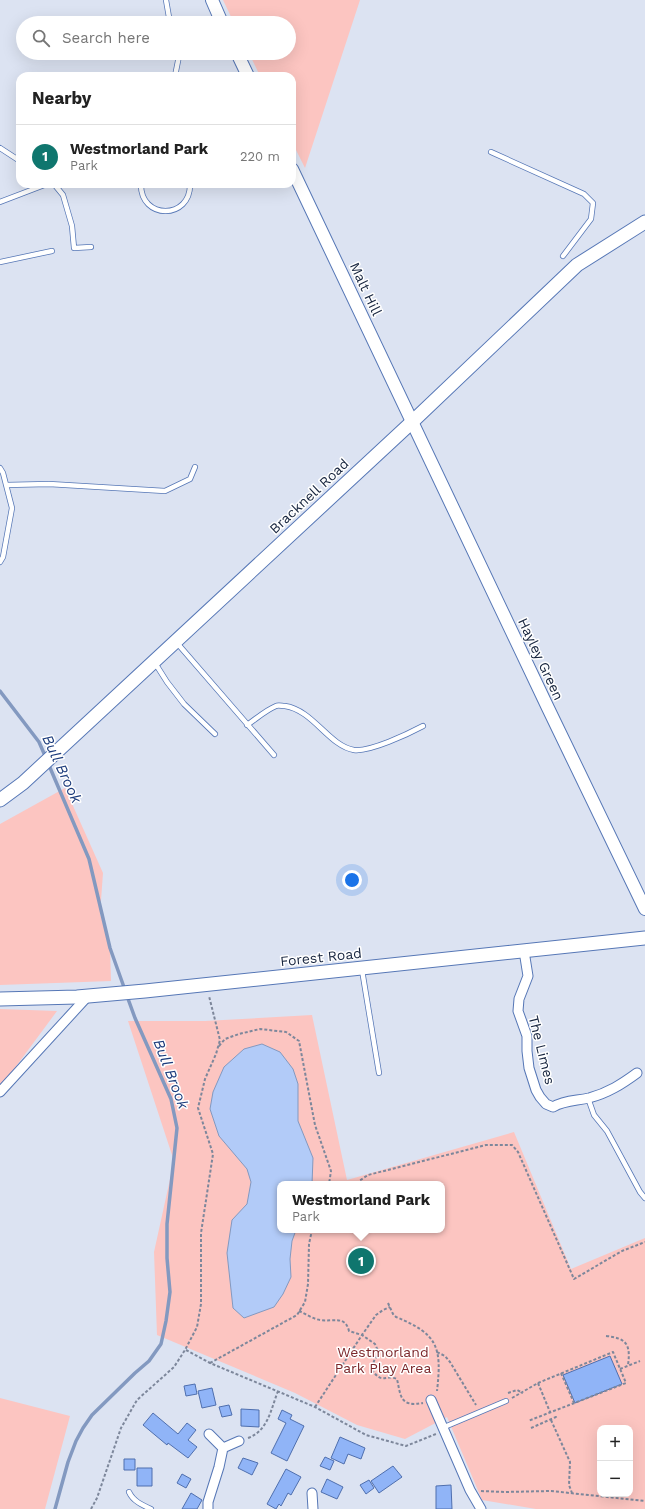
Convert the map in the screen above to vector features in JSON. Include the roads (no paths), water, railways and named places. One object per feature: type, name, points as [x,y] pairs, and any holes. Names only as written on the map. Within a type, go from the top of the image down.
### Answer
[{"type":"main road","name":"Bracknell Road","points":[[0,800],[23,783],[154,662],[412,422],[577,265],[645,222]]},
{"type":"main road","name":"Forest Road","points":[[0,999],[118,994],[645,938]]},
{"type":"street","points":[[212,0],[219,16]]},
{"type":"street","points":[[240,60],[246,72]]},
{"type":"street","name":"Malt Hill","points":[[296,177],[412,422]]},
{"type":"street","name":"Hayley Green","points":[[412,422],[645,909]]},
{"type":"street","name":"The Limes","points":[[524,951],[528,976],[519,999],[518,1011],[527,1036],[529,1068],[540,1098],[546,1104],[553,1107],[568,1100],[588,1098],[615,1089],[637,1073]]},
{"type":"street","points":[[0,1092],[87,996]]},
{"type":"street","points":[[431,1400],[440,1431],[481,1509]]},
{"type":"street","points":[[209,1434],[224,1448]]},
{"type":"street","points":[[224,1448],[239,1441]]},
{"type":"street","points":[[208,1509],[208,1502],[220,1467],[224,1448]]},
{"type":"street","points":[[312,1493],[313,1509]]},
{"type":"lane","points":[[166,0],[169,16]]},
{"type":"lane","points":[[176,72],[179,60]]},
{"type":"lane","points":[[0,148],[16,158]]},
{"type":"lane","points":[[492,152],[584,194],[593,204],[591,219],[563,256]]},
{"type":"lane","points":[[0,202],[37,188]]},
{"type":"lane","points":[[57,188],[63,195],[72,226],[74,248],[91,247]]},
{"type":"lane","points":[[141,188],[142,196],[145,201],[155,209],[167,212],[184,203],[190,192],[190,188]]},
{"type":"lane","points":[[0,262],[52,251]]},
{"type":"lane","points":[[6,485],[49,484],[165,491],[190,479],[195,467]]},
{"type":"lane","points":[[0,468],[12,508],[3,557],[0,562]]},
{"type":"lane","points":[[176,641],[274,755]]},
{"type":"lane","points":[[154,662],[184,704],[215,734]]},
{"type":"lane","points":[[247,725],[277,706],[291,707],[300,710],[340,744],[353,750],[361,750],[376,746],[423,726]]},
{"type":"lane","points":[[362,968],[379,1073]]},
{"type":"lane","points":[[588,1098],[594,1115],[607,1131],[640,1192],[645,1198]]},
{"type":"lane","points":[[440,1431],[506,1401]]},
{"type":"lane","points":[[129,1492],[137,1502],[151,1509]]},
{"type":"water","points":[[262,1044],[280,1052],[293,1069],[298,1084],[298,1121],[313,1158],[312,1181],[277,1181],[277,1233],[295,1233],[292,1241],[290,1259],[291,1277],[283,1294],[274,1307],[244,1318],[233,1308],[227,1253],[232,1220],[247,1204],[251,1182],[247,1169],[219,1136],[210,1109],[213,1092],[224,1067],[244,1049]]},
{"type":"waterway","name":"Bull Brook","points":[[0,691],[39,742],[46,758]]},
{"type":"waterway","name":"Bull Brook","points":[[48,763],[89,859],[110,948],[125,990]]},
{"type":"waterway","name":"Bull Brook","points":[[55,1509],[68,1462],[83,1428],[92,1415],[149,1361],[161,1344],[166,1321],[170,1292],[167,1258],[167,1224],[177,1128],[171,1099],[135,1018],[127,996]]},
{"type":"place","name":"Westmorland Park","points":[[361,1261]]},
{"type":"park label","name":"Westmorland Park Play Area","points":[[383,1360]]}]
